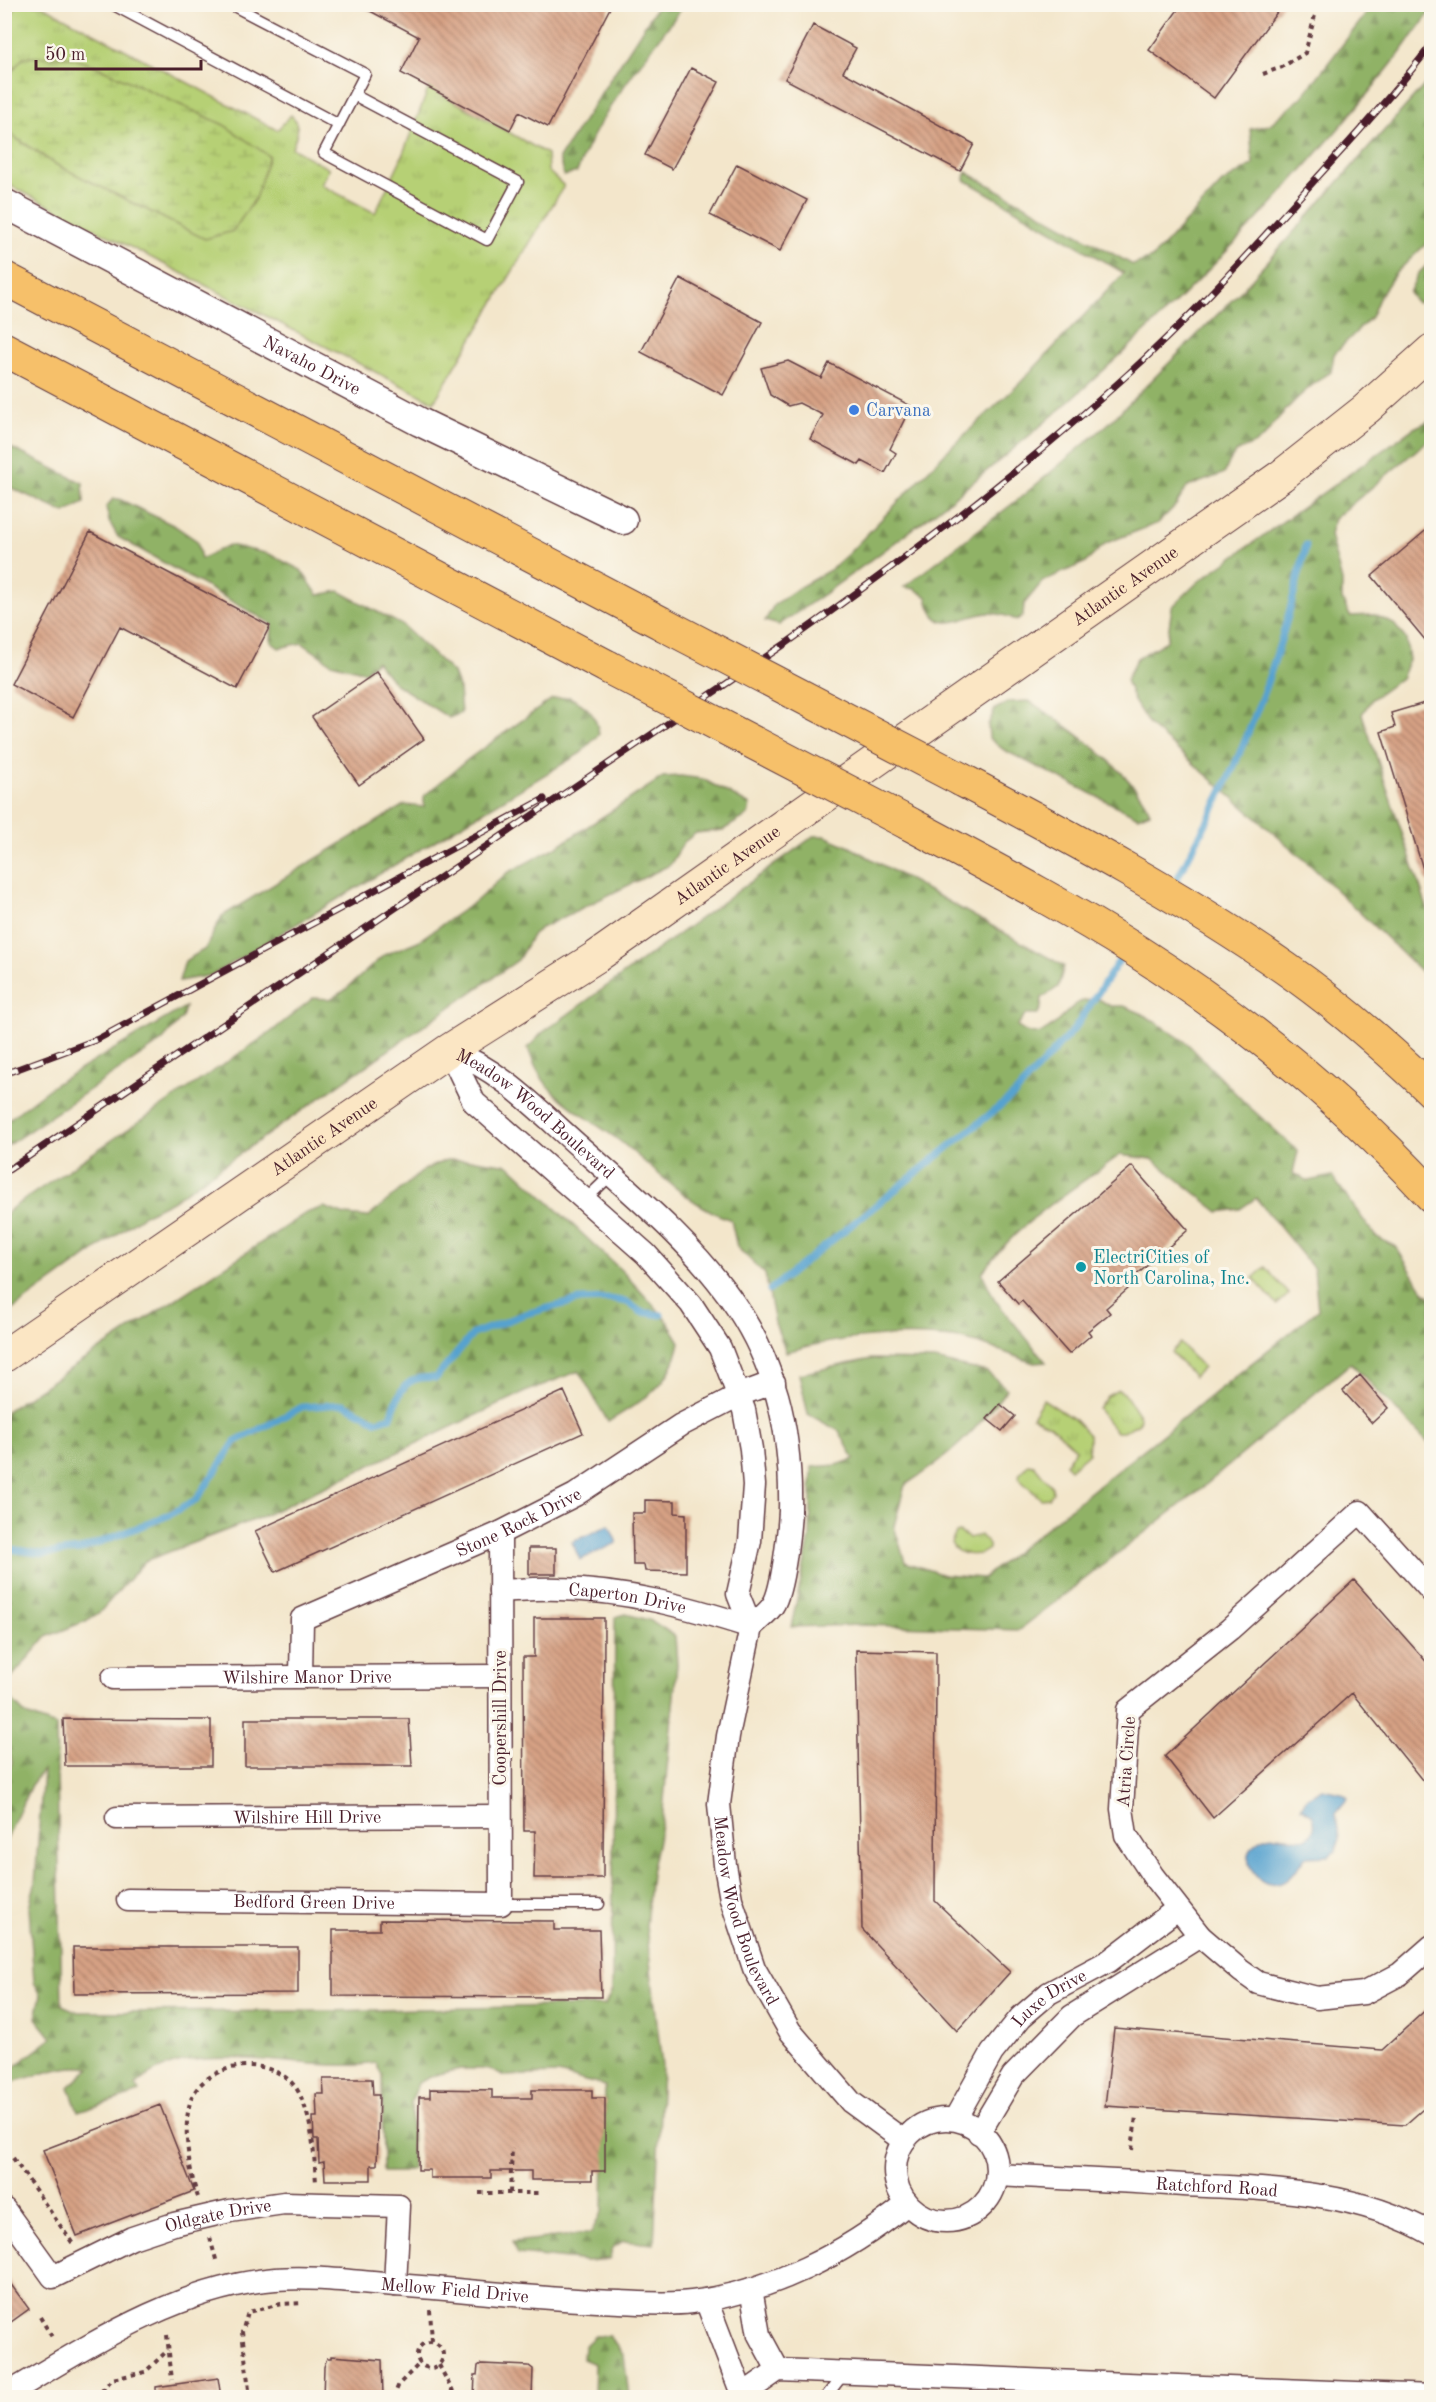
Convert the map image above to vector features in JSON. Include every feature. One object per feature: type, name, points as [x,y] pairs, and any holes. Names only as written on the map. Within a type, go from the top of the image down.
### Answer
[{"type":"highway","points":[[4,278],[962,780],[1174,897],[1252,946],[1350,1018],[1431,1091]]},
{"type":"highway","points":[[4,350],[908,823],[1063,907],[1139,952],[1270,1047],[1393,1154],[1431,1196]]},
{"type":"main road","name":"Atlantic Avenue","points":[[4,1356],[449,1050],[596,957],[1281,476],[1366,409],[1431,350]]},
{"type":"street","name":"Navaho Drive","points":[[4,203],[410,417],[623,520]]},
{"type":"street","name":"Meadow Wood Boulevard","points":[[449,1050],[471,1059],[502,1079],[700,1257],[726,1289],[745,1320],[774,1382],[781,1406],[787,1447],[790,1486],[789,1533],[774,1604],[751,1627],[728,1737],[719,1804],[725,1865],[739,1928],[753,1968],[790,2031],[851,2102],[904,2140]]},
{"type":"street","name":"Meadow Wood Boulevard","points":[[449,1050],[474,1102],[646,1254],[691,1304],[720,1348],[739,1395],[751,1449],[753,1485],[750,1540],[738,1594],[751,1627]]},
{"type":"street","name":"Stone Rock Drive","points":[[301,1676],[302,1619],[500,1533],[575,1496],[681,1425],[739,1395],[774,1382]]},
{"type":"street","name":"Atria Circle","points":[[1431,1592],[1360,1512],[1230,1629],[1128,1710],[1122,1809],[1126,1835],[1178,1909],[1200,1936],[1258,1983],[1317,1998],[1364,1993],[1400,1974],[1431,1946]]},
{"type":"street","name":"Coopershill Drive","points":[[500,1533],[501,1904]]},
{"type":"street","name":"Caperton Drive","points":[[500,1591],[559,1588],[626,1595],[700,1610],[751,1627]]},
{"type":"street","name":"Wilshire Manor Drive","points":[[113,1678],[500,1676]]},
{"type":"street","name":"Wilshire Hill Drive","points":[[117,1818],[499,1816]]},
{"type":"street","name":"Bedford Green Drive","points":[[128,1900],[501,1904]]},
{"type":"street","name":"Luxe Drive","points":[[955,2119],[992,2053],[1021,2018],[1048,1993],[1109,1961],[1178,1909]]},
{"type":"street","name":"Luxe Drive","points":[[979,2133],[1013,2076],[1072,2016],[1200,1936]]},
{"type":"street","points":[[955,2119],[968,2123],[988,2140],[995,2156],[997,2175],[992,2192],[977,2210],[961,2218],[947,2221],[930,2218],[907,2204],[895,2175],[896,2157],[904,2140],[915,2129],[930,2121],[955,2119]]},
{"type":"street","name":"Ratchford Road","points":[[997,2175],[1284,2190],[1333,2198],[1373,2209],[1431,2234]]},
{"type":"street","name":"Oldgate Drive","points":[[4,2210],[53,2277],[132,2238],[174,2224],[230,2211],[284,2203],[399,2206],[395,2285]]},
{"type":"street","name":"Mellow Field Drive","points":[[4,2396],[140,2319],[225,2289],[275,2279],[395,2285],[603,2301],[689,2303],[751,2289],[822,2261],[877,2228],[907,2204]]},
{"type":"street","points":[[751,2289],[759,2335],[778,2370]]},
{"type":"street","points":[[706,2300],[740,2396],[778,2370],[844,2372],[1122,2391],[1429,2396]]},
{"type":"lane","points":[[112,4],[339,125]]},
{"type":"lane","points":[[230,4],[365,74],[354,95],[339,125],[324,153],[486,240],[518,182],[354,95]]},
{"type":"lane","points":[[586,1199],[611,1175]]},
{"type":"lane","points":[[501,1904],[599,1904]]},
{"type":"lane","points":[[825,2397],[844,2372]]},
{"type":"path","points":[[1263,74],[1282,67],[1305,53],[1318,4]]},
{"type":"path","points":[[196,2200],[199,2199],[194,2187],[188,2139],[188,2113],[194,2093],[213,2073],[234,2067],[260,2068],[285,2075],[298,2092],[313,2141],[316,2188]]},
{"type":"path","points":[[1132,2150],[1136,2116]]},
{"type":"path","points":[[510,2193],[512,2148]]},
{"type":"path","points":[[13,2158],[76,2247]]},
{"type":"path","points":[[479,2193],[541,2193]]},
{"type":"path","points":[[209,2235],[217,2263]]},
{"type":"path","points":[[250,2397],[242,2332],[248,2312],[281,2304],[303,2303]]},
{"type":"path","points":[[430,2306],[432,2342]]},
{"type":"path","points":[[40,2317],[52,2337]]},
{"type":"path","points":[[167,2335],[172,2380]]},
{"type":"path","points":[[432,2342],[443,2350],[444,2357],[439,2365],[429,2368],[420,2363],[417,2354],[419,2348],[432,2342]]},
{"type":"path","points":[[96,2397],[112,2379],[145,2372],[168,2350]]},
{"type":"path","points":[[393,2397],[399,2384],[420,2363]]},
{"type":"path","points":[[439,2365],[456,2397]]},
{"type":"green space","points":[[17,5],[41,5],[277,130],[291,115],[297,126],[292,148],[329,169],[321,185],[375,213],[400,161],[429,87],[547,154],[548,171],[564,186],[434,402],[5,183],[4,29]]},
{"type":"green space","points":[[658,5],[684,5],[611,106],[586,149],[577,172],[564,176],[559,158]]},
{"type":"green space","points":[[1373,5],[1431,5],[1431,11],[1377,83],[1338,129],[1222,257],[1103,371],[978,478],[847,578],[779,625],[765,621],[774,605],[830,570],[848,554],[946,452],[1019,384],[1124,273],[965,180],[966,172],[1133,265],[1152,258],[1222,183],[1253,164],[1250,129],[1269,125],[1302,97]]},
{"type":"green space","points":[[24,57],[68,57],[96,66],[224,125],[269,156],[255,199],[233,231],[205,239],[55,164],[5,131],[5,79]]},
{"type":"green space","points":[[1431,78],[1431,239],[1395,274],[1380,296],[1371,317],[1334,354],[1331,372],[1315,382],[1294,401],[1264,437],[1237,452],[1225,473],[1187,487],[1176,505],[1158,523],[1106,543],[1086,562],[1043,581],[1024,604],[1023,616],[1016,620],[988,613],[951,622],[943,621],[937,618],[931,610],[927,597],[915,589],[904,587],[1020,498],[1108,424],[1242,290]]},
{"type":"green space","points":[[1431,261],[1431,286],[1425,301],[1417,303],[1409,293],[1418,274]]},
{"type":"green space","points":[[1431,420],[1431,438],[1334,519],[1330,535],[1342,581],[1342,599],[1350,616],[1375,615],[1394,624],[1406,639],[1409,660],[1401,678],[1372,699],[1362,714],[1431,919],[1431,981],[1307,862],[1149,725],[1134,701],[1126,680],[1137,658],[1167,641],[1172,607],[1198,582],[1414,428]]},
{"type":"green space","points":[[5,445],[83,483],[84,503],[65,513],[5,485]]},
{"type":"green space","points":[[113,499],[119,499],[175,526],[197,541],[201,559],[229,545],[269,554],[301,570],[318,595],[339,591],[402,625],[453,673],[459,689],[461,713],[449,718],[394,683],[376,661],[366,672],[331,663],[302,643],[279,648],[271,642],[272,624],[118,537],[109,521],[106,507]]},
{"type":"green space","points":[[569,697],[590,711],[598,727],[599,734],[581,753],[212,975],[179,981],[185,961],[205,949],[222,916],[404,805],[424,807],[424,796],[467,760],[552,699]]},
{"type":"green space","points":[[1029,701],[1097,750],[1128,780],[1150,812],[1138,817],[1004,750],[989,738],[988,725],[995,709],[1009,702]]},
{"type":"green space","points":[[681,776],[703,779],[750,805],[748,815],[723,830],[696,833],[684,842],[670,865],[541,928],[533,934],[518,960],[172,1201],[144,1215],[5,1315],[5,1216],[12,1208],[271,1032],[313,998],[330,999],[344,991],[384,955],[418,941],[476,901],[507,873],[558,846],[663,777]]},
{"type":"green space","points":[[814,836],[825,836],[850,847],[1064,966],[1058,987],[1042,998],[1041,1008],[1037,1015],[1025,1015],[1017,1026],[1036,1034],[1053,1026],[1080,1002],[1099,999],[1110,1006],[1124,1006],[1143,1014],[1186,1042],[1245,1103],[1298,1151],[1293,1173],[1308,1181],[1332,1176],[1375,1236],[1396,1247],[1424,1292],[1431,1297],[1431,1446],[1351,1363],[1202,1488],[1019,1630],[862,1625],[791,1627],[810,1538],[812,1467],[837,1465],[854,1459],[839,1431],[808,1414],[799,1374],[871,1359],[935,1360],[987,1372],[1007,1389],[961,1442],[936,1464],[905,1485],[894,1526],[905,1562],[944,1575],[983,1578],[1318,1310],[1314,1269],[1256,1198],[1240,1209],[1219,1212],[1152,1159],[1120,1155],[1028,1223],[995,1255],[982,1273],[995,1300],[1046,1362],[1034,1363],[988,1346],[960,1339],[917,1336],[850,1339],[786,1352],[775,1323],[765,1274],[737,1247],[731,1220],[714,1213],[670,1184],[616,1138],[562,1099],[541,1076],[528,1048],[542,1033]]},
{"type":"green space","points":[[185,1007],[182,1018],[162,1041],[5,1147],[5,1122],[55,1084]]},
{"type":"green space","points":[[446,1160],[476,1160],[509,1165],[623,1272],[666,1319],[680,1342],[676,1357],[663,1381],[644,1398],[608,1422],[579,1371],[525,1392],[259,1518],[145,1561],[100,1612],[86,1621],[46,1637],[5,1685],[5,1412],[306,1213],[324,1207],[345,1215],[368,1217],[424,1170]]},
{"type":"green space","points":[[1265,1267],[1289,1294],[1277,1305],[1253,1278]]},
{"type":"green space","points":[[1180,1343],[1203,1368],[1194,1377],[1171,1352]]},
{"type":"green space","points":[[1118,1390],[1124,1393],[1140,1417],[1139,1423],[1123,1432],[1116,1432],[1098,1409],[1107,1396]]},
{"type":"green space","points":[[1043,1399],[1075,1420],[1089,1435],[1089,1453],[1070,1469],[1065,1464],[1076,1449],[1050,1425],[1032,1417]]},
{"type":"green space","points":[[1028,1464],[1034,1465],[1052,1487],[1053,1493],[1049,1498],[1041,1499],[1019,1479],[1019,1475]]},
{"type":"green space","points":[[959,1532],[969,1538],[980,1535],[989,1545],[989,1549],[979,1554],[957,1551],[951,1543],[956,1533]]},
{"type":"green space","points":[[626,1614],[652,1621],[675,1636],[677,1664],[662,1821],[651,1873],[646,1926],[662,2067],[654,2244],[623,2241],[612,2248],[610,2259],[587,2261],[518,2254],[512,2242],[591,2233],[603,2209],[605,2086],[558,2074],[503,2076],[489,2069],[460,2069],[435,2075],[418,2083],[411,2103],[412,2169],[403,2172],[383,2172],[382,2075],[376,2063],[349,2065],[218,2058],[186,2061],[159,2070],[136,2085],[140,2092],[78,2112],[69,2087],[90,2068],[57,2069],[5,2083],[5,2074],[52,2038],[36,2018],[41,1995],[34,1982],[29,1907],[35,1884],[43,1770],[31,1785],[5,1843],[5,1781],[12,1762],[5,1739],[5,1693],[26,1715],[56,1726],[62,2005],[78,2012],[327,2011],[605,2005],[612,1990],[615,1617]]},
{"type":"green space","points":[[595,2336],[609,2336],[624,2356],[629,2397],[594,2397],[595,2364],[583,2359],[584,2346]]},
{"type":"water","points":[[609,1525],[617,1543],[580,1560],[572,1542]]},
{"type":"water","points":[[1322,1789],[1341,1793],[1348,1798],[1336,1813],[1339,1840],[1337,1850],[1329,1856],[1305,1857],[1291,1876],[1281,1883],[1271,1884],[1261,1880],[1254,1874],[1249,1864],[1249,1855],[1253,1845],[1268,1837],[1306,1839],[1313,1831],[1314,1819],[1313,1815],[1301,1808],[1307,1797]]},
{"type":"building","points":[[357,4],[612,4],[548,127],[519,112],[510,130],[401,73],[419,37]]},
{"type":"building","points":[[1182,4],[1283,4],[1214,98],[1149,50]]},
{"type":"building","points":[[813,25],[856,48],[843,72],[974,144],[960,171],[785,79]]},
{"type":"building","points":[[691,68],[719,82],[672,169],[645,155]]},
{"type":"building","points":[[737,164],[807,200],[780,251],[710,215]]},
{"type":"building","points":[[680,278],[762,322],[723,395],[641,352]]},
{"type":"building","points":[[788,361],[821,378],[829,363],[911,406],[890,449],[896,453],[885,473],[862,461],[859,465],[810,439],[823,415],[799,403],[788,406],[770,395],[761,368]]},
{"type":"building","points":[[1431,526],[1431,647],[1372,576]]},
{"type":"building","points":[[90,532],[270,626],[237,689],[120,627],[73,717],[11,684]]},
{"type":"building","points":[[377,672],[424,739],[359,785],[312,717]]},
{"type":"building","points":[[1431,701],[1431,882],[1427,882],[1381,732],[1395,727],[1391,713]]},
{"type":"building","name":"ElectriCities of North Carolina, Inc.","points":[[1132,1166],[1188,1230],[1125,1285],[1128,1289],[1106,1308],[1110,1313],[1088,1331],[1091,1335],[1069,1354],[1022,1301],[1018,1304],[998,1281]]},
{"type":"building","points":[[1360,1375],[1388,1408],[1372,1423],[1343,1391]]},
{"type":"building","points":[[564,1391],[583,1433],[275,1572],[255,1531]]},
{"type":"building","points":[[1000,1404],[1015,1416],[1002,1431],[987,1419]]},
{"type":"building","points":[[645,1500],[675,1501],[675,1513],[686,1514],[686,1572],[645,1571],[644,1565],[633,1565],[632,1513],[645,1513]]},
{"type":"building","points":[[529,1548],[556,1548],[556,1574],[529,1574]]},
{"type":"building","points":[[1354,1580],[1431,1667],[1431,1791],[1352,1693],[1213,1818],[1165,1756]]},
{"type":"building","points":[[534,1618],[604,1618],[603,1878],[534,1878],[535,1831],[524,1831],[523,1657],[534,1657]]},
{"type":"building","points":[[856,1650],[936,1652],[935,1901],[1010,1972],[957,2031],[862,1929]]},
{"type":"building","points":[[63,1719],[211,1720],[211,1766],[65,1766]]},
{"type":"building","points":[[245,1719],[409,1719],[412,1766],[245,1766]]},
{"type":"building","points":[[380,1920],[554,1921],[554,1930],[599,1930],[601,1997],[333,1996],[333,1930],[380,1930]]},
{"type":"building","points":[[73,1947],[298,1947],[298,1993],[74,1994]]},
{"type":"building","points":[[1431,2005],[1431,2102],[1405,2125],[1105,2106],[1114,2028],[1382,2050]]},
{"type":"building","points":[[323,2079],[372,2079],[373,2095],[379,2095],[377,2165],[371,2165],[371,2180],[325,2180],[324,2162],[319,2163],[318,2139],[314,2139],[313,2117],[317,2117],[316,2094],[324,2094]]},
{"type":"building","points":[[430,2089],[492,2090],[492,2098],[532,2098],[532,2090],[592,2090],[592,2098],[605,2098],[605,2171],[592,2171],[592,2180],[531,2180],[531,2171],[491,2171],[491,2178],[430,2178],[430,2170],[418,2170],[419,2097],[430,2097]]},
{"type":"building","points":[[160,2105],[194,2191],[77,2236],[43,2150]]},
{"type":"building","points":[[4,2275],[29,2309],[4,2327]]},
{"type":"building","points":[[331,2356],[382,2360],[383,2397],[323,2397],[324,2367],[327,2358]]},
{"type":"building","points":[[481,2364],[529,2366],[533,2369],[532,2397],[474,2397],[475,2375]]},
{"type":"building","points":[[218,2378],[221,2397],[156,2397],[156,2387]]},
{"type":"waterway","points":[[1174,885],[1223,789],[1254,719],[1283,633],[1306,545]]},
{"type":"waterway","points":[[770,1290],[1014,1095],[1075,1028],[1124,953]]},
{"type":"waterway","points":[[4,1548],[43,1554],[80,1550],[167,1516],[197,1499],[235,1442],[302,1407],[344,1404],[377,1421],[391,1417],[397,1399],[411,1381],[426,1377],[436,1378],[473,1334],[525,1314],[580,1300],[610,1299],[627,1302],[641,1312],[661,1315]]},
{"type":"railway","points":[[4,1173],[788,642],[962,514],[1046,446],[1149,355],[1254,247],[1348,144],[1432,44]]},
{"type":"railway","points":[[4,1074],[98,1039],[544,799]]},
{"type":"place","name":"Carvana","points":[[854,410]]},
{"type":"place","name":"ElectriCities of North Carolina, Inc.","points":[[1081,1267]]}]
